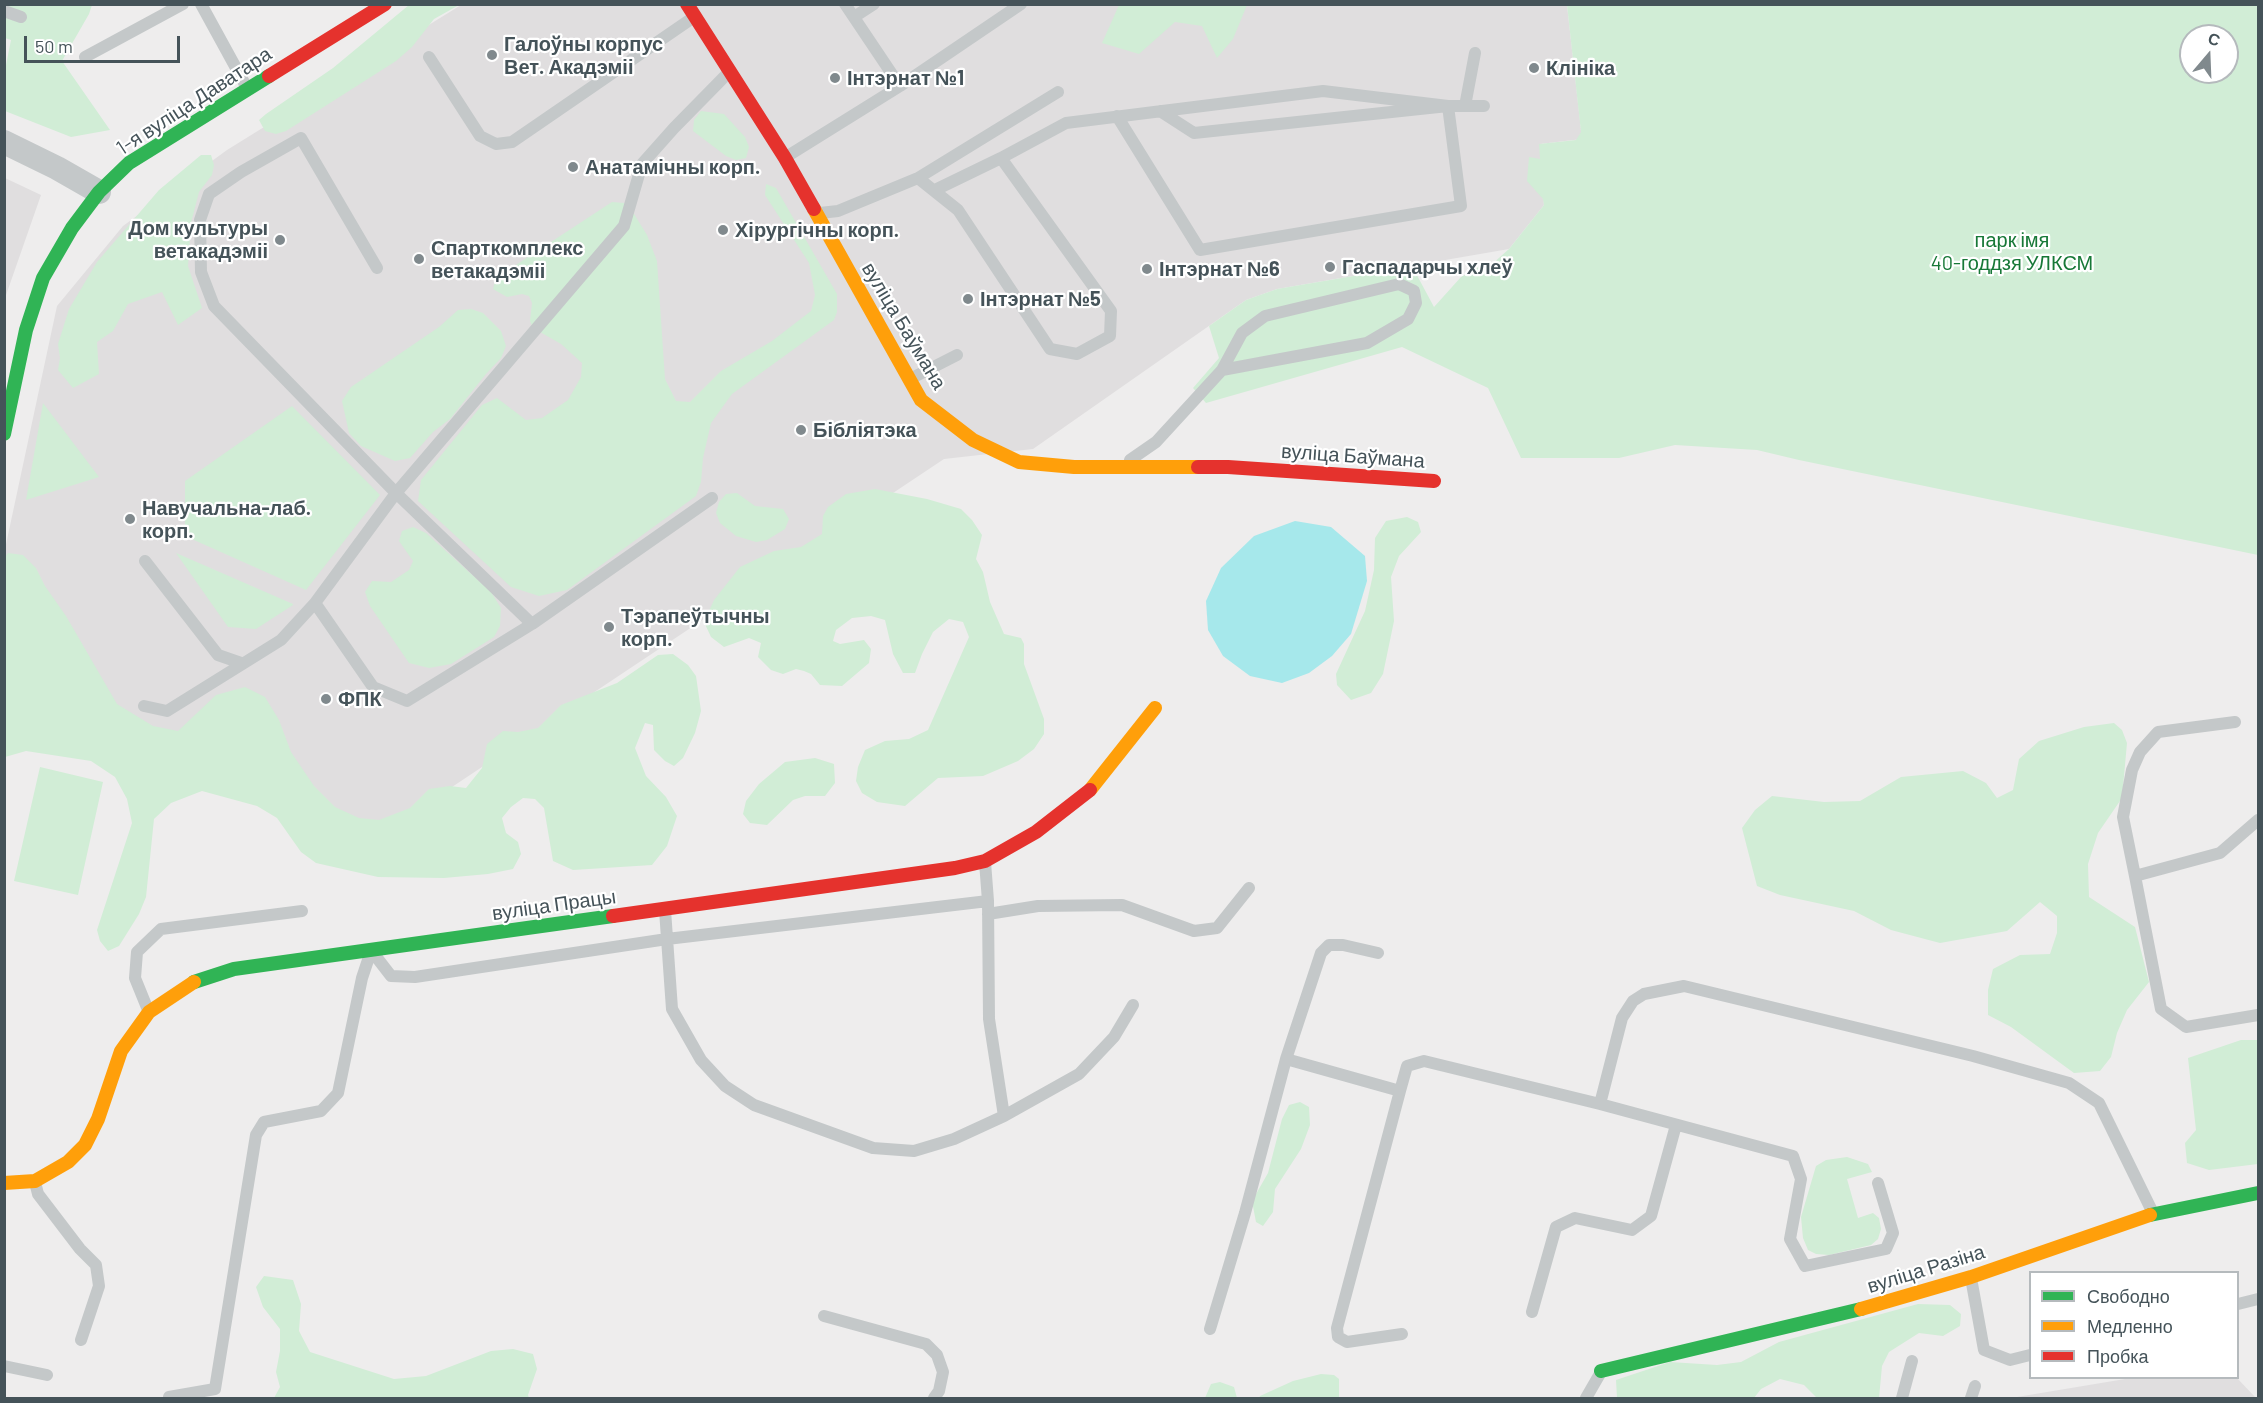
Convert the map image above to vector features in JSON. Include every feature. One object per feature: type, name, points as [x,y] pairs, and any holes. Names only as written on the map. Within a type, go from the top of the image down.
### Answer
[{"type":"street","name":"1-я вуліца Даватара","points":[[4,434],[26,330],[43,278],[72,228],[99,192],[129,163],[385,4]]},
{"type":"street","name":"вуліца Баўмана","points":[[691,10],[785,158],[921,400],[973,440],[1019,462],[1074,467],[1228,467],[1434,481]]},
{"type":"street","points":[[4,142],[99,192]]},
{"type":"street","name":"вуліца Працы","points":[[4,1183],[35,1181],[68,1162],[85,1145],[98,1119],[121,1051],[149,1012],[191,983],[234,969],[956,868],[985,861],[1036,832],[1090,790],[1155,708]]},
{"type":"street","name":"вуліца Разіна","points":[[1601,1371],[1884,1304],[1971,1277],[2154,1214],[2259,1193]]},
{"type":"lane","points":[[85,57],[183,4]]},
{"type":"lane","points":[[201,4],[247,90]]},
{"type":"lane","points":[[845,4],[900,86]]},
{"type":"lane","points":[[854,17],[874,4]]},
{"type":"lane","points":[[785,158],[900,86],[1021,4]]},
{"type":"lane","points":[[429,57],[480,136],[496,144],[512,142],[691,10]]},
{"type":"lane","points":[[4,11],[21,16]]},
{"type":"lane","points":[[1465,106],[1475,53]]},
{"type":"lane","points":[[144,706],[167,711],[280,640],[315,603],[396,493],[624,226],[642,164],[730,71]]},
{"type":"lane","points":[[816,213],[838,211],[918,178],[1058,92]]},
{"type":"lane","points":[[935,190],[1065,123],[1323,92],[1448,106]]},
{"type":"lane","points":[[1117,116],[1200,250],[1461,206],[1448,106]]},
{"type":"lane","points":[[1160,111],[1194,133],[1448,106],[1484,106]]},
{"type":"lane","points":[[377,268],[301,138],[241,172],[209,194],[200,220],[201,273],[214,306],[396,493],[532,624]]},
{"type":"lane","points":[[918,178],[958,210],[1050,349],[1077,354],[1110,336],[1111,311],[1001,158]]},
{"type":"lane","points":[[1119,467],[1156,442],[1222,370],[1242,333],[1265,316],[1399,284],[1414,291],[1416,303],[1408,319],[1367,343],[1222,370]]},
{"type":"lane","points":[[909,379],[957,355]]},
{"type":"lane","points":[[315,603],[373,687],[407,701],[532,624],[712,498]]},
{"type":"lane","points":[[145,561],[218,655],[241,663]]},
{"type":"lane","points":[[2235,722],[2158,732],[2140,752],[2132,770],[2123,817],[2161,1009],[2186,1027],[2259,1015]]},
{"type":"lane","points":[[2135,876],[2220,853],[2259,820]]},
{"type":"lane","points":[[985,861],[988,908],[989,1019],[1004,1116]]},
{"type":"lane","points":[[371,950],[391,976],[415,977],[667,939],[988,908],[1038,906],[1122,905],[1194,932],[1217,928],[1249,888]]},
{"type":"lane","points":[[665,909],[672,1009],[700,1060],[725,1086],[754,1105],[873,1148],[914,1151],[954,1138],[1004,1116],[1079,1074],[1114,1037],[1133,1005]]},
{"type":"lane","points":[[149,1012],[135,978],[137,952],[161,929],[302,912]]},
{"type":"lane","points":[[1210,1329],[1245,1214],[1286,1059],[1321,953],[1329,945],[1343,945],[1378,953]]},
{"type":"lane","points":[[169,1397],[215,1389],[256,1135],[264,1122],[321,1111],[338,1093],[362,978],[371,950]]},
{"type":"lane","points":[[1600,1104],[1622,1018],[1633,1001],[1644,994],[1684,986],[1973,1056],[2069,1083],[2099,1103],[2154,1214]]},
{"type":"lane","points":[[1286,1059],[1400,1091]]},
{"type":"lane","points":[[1402,1334],[1347,1342],[1338,1337],[1337,1328],[1407,1066],[1424,1061],[1600,1104],[1793,1156],[1802,1179],[1790,1239],[1805,1266],[1886,1249],[1893,1233],[1878,1183]]},
{"type":"lane","points":[[1532,1312],[1556,1227],[1575,1218],[1632,1230],[1651,1216],[1676,1125]]},
{"type":"lane","points":[[35,1181],[38,1194],[80,1249],[96,1265],[99,1286],[81,1340]]},
{"type":"lane","points":[[1971,1277],[1984,1350],[2010,1360],[2029,1355]]},
{"type":"lane","points":[[2239,1304],[2259,1299]]},
{"type":"lane","points":[[824,1316],[926,1344],[937,1355],[943,1372],[939,1391],[934,1398]]},
{"type":"lane","points":[[1902,1398],[1912,1362]]},
{"type":"lane","points":[[4,1366],[47,1375]]},
{"type":"lane","points":[[1586,1398],[1601,1371]]},
{"type":"shaded area","points":[[461,5],[1567,5],[1582,139],[1540,144],[1544,205],[1509,249],[1277,289],[1246,300],[1033,449],[944,459],[380,835],[5,673],[5,549],[57,306],[123,226],[227,150]]},
{"type":"shaded area","points":[[5,178],[41,195],[5,298]]},
{"type":"shaded area","points":[[2125,1379],[2238,1379],[2256,1398],[2011,1398]]},
{"type":"green space","points":[[1119,4],[1247,5],[1233,39],[1217,58],[1202,26],[1175,22],[1139,54],[1102,43]]},
{"type":"green space","points":[[4,5],[92,5],[62,61],[110,130],[71,137],[5,111],[5,70],[11,40],[5,38]]},
{"type":"green space","points":[[409,5],[459,5],[434,19],[412,47],[396,61],[286,131],[276,134],[265,131],[259,120],[333,68]]},
{"type":"green space","name":"парк імя 40-годдзя УЛКСМ","points":[[1567,5],[2258,5],[2258,555],[1757,450],[1675,445],[1619,458],[1521,458],[1488,388],[1402,347],[1206,403],[1193,388],[1219,358],[1209,326],[1246,300],[1277,289],[1412,266],[1434,307],[1461,277],[1484,264],[1491,265],[1509,249],[1544,205],[1543,199],[1527,181],[1529,157],[1540,159],[1539,144],[1576,140],[1581,132]]},
{"type":"green space","points":[[701,111],[724,114],[745,137],[749,147],[746,158],[736,160],[726,156],[693,131],[694,120]]},
{"type":"green space","points":[[201,155],[211,155],[214,165],[212,175],[199,192],[191,223],[188,266],[202,308],[178,325],[162,292],[128,304],[113,331],[97,342],[99,374],[73,388],[58,370],[60,358],[58,344],[69,309],[97,262],[159,190]]},
{"type":"green space","points":[[766,184],[776,188],[837,294],[837,312],[834,320],[732,394],[711,423],[703,458],[701,482],[696,496],[567,590],[539,596],[511,587],[418,501],[421,480],[482,405],[497,398],[526,420],[542,418],[568,400],[581,377],[582,363],[561,344],[533,328],[530,321],[532,303],[529,296],[522,294],[507,297],[493,289],[496,278],[612,202],[624,203],[631,209],[647,235],[657,261],[665,379],[676,401],[690,402],[721,371],[772,341],[811,311],[815,295],[809,263],[765,195]]},
{"type":"green space","points":[[471,309],[483,313],[501,331],[506,346],[501,358],[450,419],[433,432],[410,458],[395,461],[361,446],[349,433],[342,401],[351,387],[439,327],[458,310]]},
{"type":"green space","points":[[43,403],[99,477],[26,500]]},
{"type":"green space","points":[[292,406],[380,495],[306,590],[185,536],[185,481]]},
{"type":"green space","points":[[875,489],[927,499],[961,509],[972,520],[982,535],[976,559],[983,572],[990,602],[1004,634],[1021,638],[1024,644],[1024,664],[1044,719],[1044,734],[1034,749],[1018,761],[983,776],[938,778],[905,806],[877,802],[862,793],[856,781],[858,767],[865,750],[885,741],[909,739],[928,730],[969,637],[963,622],[949,619],[933,632],[915,673],[903,673],[893,654],[885,620],[871,616],[852,618],[836,630],[833,641],[840,644],[864,640],[871,649],[869,663],[842,686],[820,685],[811,674],[796,669],[783,674],[771,670],[758,657],[761,643],[749,638],[724,647],[711,637],[704,622],[714,600],[740,567],[774,551],[801,547],[822,534],[823,516],[828,507],[846,494]]},
{"type":"green space","points":[[737,493],[755,506],[783,509],[789,519],[785,529],[767,540],[756,542],[736,536],[720,523],[716,513],[719,502],[726,494]]},
{"type":"green space","points":[[1407,517],[1418,522],[1421,532],[1399,556],[1391,577],[1394,621],[1383,674],[1371,693],[1351,700],[1337,685],[1336,674],[1365,611],[1374,570],[1375,538],[1386,521]]},
{"type":"green space","points":[[413,527],[426,533],[491,592],[501,608],[500,626],[494,637],[451,664],[429,668],[409,663],[370,606],[365,592],[372,581],[391,582],[409,570],[413,561],[399,541],[402,531]]},
{"type":"green space","points":[[8,553],[23,555],[36,568],[117,704],[153,726],[178,731],[216,695],[245,687],[265,697],[279,720],[291,752],[314,786],[335,807],[359,818],[379,820],[410,808],[429,789],[450,786],[466,788],[482,768],[487,744],[503,731],[518,732],[538,728],[561,705],[617,683],[658,655],[673,654],[688,665],[696,676],[701,711],[695,733],[683,758],[674,766],[654,750],[653,725],[645,723],[635,748],[646,776],[666,797],[677,816],[667,846],[652,865],[573,870],[553,861],[544,808],[535,799],[523,798],[502,818],[506,833],[518,842],[521,854],[513,869],[444,878],[378,877],[316,863],[301,852],[277,818],[257,806],[202,791],[171,803],[154,819],[146,897],[139,914],[119,946],[108,951],[100,941],[97,930],[132,823],[127,799],[115,777],[91,761],[26,751],[5,757],[4,558]]},
{"type":"green space","points":[[176,553],[293,605],[256,629],[228,627]]},
{"type":"green space","points":[[2114,723],[2122,730],[2127,743],[2122,798],[2098,833],[2088,864],[2089,897],[2135,927],[2149,982],[2127,1010],[2117,1033],[2111,1057],[2100,1071],[2074,1073],[2011,1027],[1988,1015],[1988,990],[1993,969],[2020,955],[2050,954],[2057,933],[2057,916],[2040,902],[2007,931],[1940,943],[1891,930],[1854,911],[1780,895],[1757,886],[1742,828],[1755,810],[1772,796],[1824,802],[1860,801],[1901,777],[1963,771],[1986,783],[1997,798],[2013,790],[2019,759],[2039,741],[2084,727]]},
{"type":"green space","points":[[815,758],[834,764],[835,783],[825,796],[805,796],[793,800],[767,825],[750,823],[743,814],[746,801],[759,784],[785,762]]},
{"type":"green space","points":[[40,767],[103,782],[78,895],[14,881]]},
{"type":"green space","points":[[2241,1040],[2258,1040],[2258,1164],[2209,1170],[2187,1163],[2185,1143],[2196,1130],[2188,1058]]},
{"type":"green space","points":[[1300,1102],[1309,1107],[1310,1125],[1301,1149],[1275,1189],[1273,1212],[1263,1226],[1256,1222],[1252,1201],[1268,1173],[1282,1119],[1289,1105]]},
{"type":"green space","points":[[1847,1157],[1868,1164],[1872,1172],[1847,1179],[1858,1218],[1873,1213],[1879,1218],[1881,1229],[1878,1239],[1871,1245],[1829,1255],[1816,1254],[1808,1250],[1803,1238],[1801,1217],[1816,1166],[1826,1160]]},
{"type":"green space","points":[[264,1276],[293,1280],[301,1304],[299,1331],[310,1352],[394,1379],[426,1376],[491,1351],[513,1349],[533,1354],[537,1369],[529,1398],[274,1398],[280,1387],[276,1372],[280,1351],[280,1329],[263,1307],[256,1287]]},
{"type":"green space","points":[[1918,1304],[1950,1305],[1961,1314],[1960,1326],[1943,1336],[1919,1333],[1889,1352],[1882,1366],[1879,1398],[1817,1398],[1804,1385],[1780,1379],[1761,1389],[1754,1398],[1617,1398],[1616,1380],[1670,1362],[1717,1365],[1741,1362],[1779,1342]]},
{"type":"green space","points":[[1321,1374],[1334,1375],[1339,1379],[1339,1398],[1259,1398],[1293,1381]]},
{"type":"green space","points":[[1220,1382],[1234,1387],[1237,1398],[1205,1398],[1211,1384]]},
{"type":"water","points":[[1295,521],[1331,527],[1365,556],[1367,581],[1351,634],[1332,656],[1309,673],[1282,683],[1250,676],[1223,656],[1208,630],[1206,601],[1221,568],[1254,536]]},
{"type":"traffic: fast","points":[[4,434],[26,330],[43,278],[72,228],[99,192],[129,163],[269,76]]},
{"type":"traffic: fast","points":[[194,982],[234,969],[613,916]]},
{"type":"traffic: fast","points":[[2150,1215],[2258,1193]]},
{"type":"traffic: fast","points":[[1601,1371],[1861,1309]]},
{"type":"traffic: slow","points":[[814,209],[921,400],[973,440],[1019,462],[1074,467],[1198,467]]},
{"type":"traffic: slow","points":[[1090,790],[1155,708]]},
{"type":"traffic: slow","points":[[4,1183],[35,1181],[68,1162],[85,1145],[98,1119],[121,1051],[149,1012],[194,982]]},
{"type":"traffic: slow","points":[[1861,1309],[1971,1277],[2150,1215]]},
{"type":"traffic: jam","points":[[269,76],[385,4]]},
{"type":"traffic: jam","points":[[687,4],[785,158],[814,209]]},
{"type":"traffic: jam","points":[[1198,467],[1434,481]]},
{"type":"traffic: jam","points":[[613,916],[955,868],[985,861],[1036,832],[1090,790]]},
{"type":"place","name":"Галоўны корпус Вет. Акадэміі","points":[[492,55]]},
{"type":"place","name":"Клініка","points":[[1534,68]]},
{"type":"place","name":"Інтэрнат №1","points":[[835,78]]},
{"type":"place","name":"Анатамічны корп.","points":[[573,167]]},
{"type":"place","name":"Хірургічны корп.","points":[[723,230]]},
{"type":"place","name":"Дом культуры ветакадэміі","points":[[280,240]]},
{"type":"place","name":"Спарткомплекс ветакадэміі","points":[[419,259]]},
{"type":"place","name":"Гаспадарчы хлеў","points":[[1330,267]]},
{"type":"place","name":"Інтэрнат №6","points":[[1147,269]]},
{"type":"place","name":"Інтэрнат №5","points":[[968,299]]},
{"type":"place","name":"Бібліятэка","points":[[801,430]]},
{"type":"place","name":"Навучальна-лаб. корп.","points":[[130,519]]},
{"type":"place","name":"Тэрапеўтычны корп.","points":[[609,627]]},
{"type":"place","name":"ФПК","points":[[326,699]]}]
